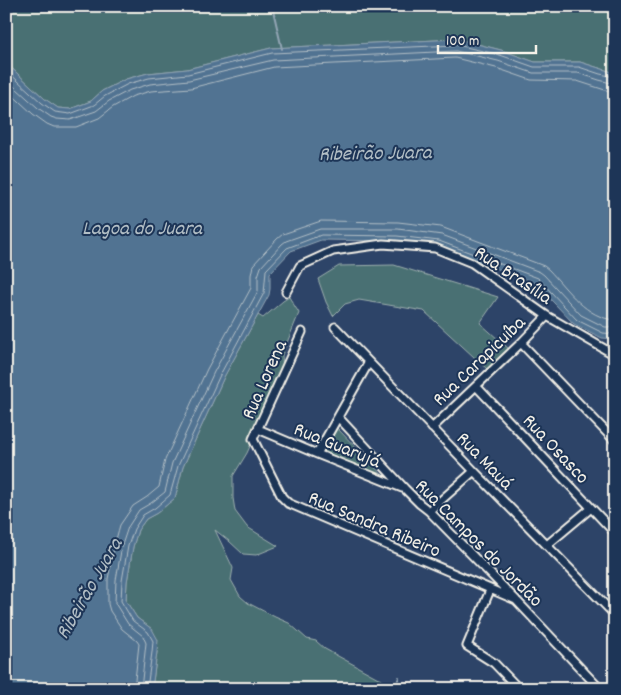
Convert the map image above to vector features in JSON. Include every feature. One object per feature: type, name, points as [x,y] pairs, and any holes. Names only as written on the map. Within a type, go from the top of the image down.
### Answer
[{"type":"street","name":"Rua Brasília","points":[[286,292],[300,266],[333,251],[382,244],[436,248],[472,263],[547,316],[615,355]]},
{"type":"street","name":"Rua Carapicuíba","points":[[432,428],[547,316]]},
{"type":"street","name":"Rua Mauá","points":[[335,327],[615,615]]},
{"type":"street","name":"Rua Lorena","points":[[253,439],[302,332]]},
{"type":"street","points":[[521,343],[615,440]]},
{"type":"street","points":[[317,454],[369,362]]},
{"type":"street","name":"Rua Osasco","points":[[476,386],[615,533]]},
{"type":"street","name":"Rua Campos do Jordão","points":[[338,417],[405,489],[516,600],[600,689]]},
{"type":"street","name":"Rua Guarujá","points":[[258,429],[405,489]]},
{"type":"street","name":"Rua Sandra Ribeiro","points":[[253,439],[282,497],[288,503],[516,600]]},
{"type":"street","points":[[428,511],[474,471]]},
{"type":"street","points":[[546,545],[591,508]]},
{"type":"street","points":[[490,590],[467,646],[494,663],[519,689]]},
{"type":"green space","points":[[6,6],[615,6],[615,73],[580,62],[535,62],[501,50],[457,39],[271,48],[187,69],[148,73],[126,79],[102,91],[91,101],[70,109],[58,108],[45,99],[6,63]]},
{"type":"green space","points":[[394,265],[498,297],[480,323],[509,349],[487,369],[424,311],[359,300],[345,304],[333,316],[318,279],[339,266]]},
{"type":"green space","points":[[289,297],[299,313],[282,355],[283,373],[247,453],[233,476],[235,511],[247,527],[278,546],[256,555],[243,554],[215,530],[233,568],[231,580],[240,596],[248,603],[289,623],[307,639],[316,641],[325,649],[382,680],[379,689],[152,689],[157,652],[152,629],[137,618],[126,601],[127,582],[138,530],[146,519],[157,513],[175,498],[183,467],[224,377],[258,315],[263,318]]},
{"type":"green space","points":[[337,428],[391,484],[324,452]]},
{"type":"water","name":"Lagoa do Juara","points":[[457,39],[501,50],[535,62],[580,62],[615,73],[615,339],[602,338],[574,324],[535,283],[438,246],[396,241],[321,240],[291,251],[270,273],[269,295],[224,377],[183,467],[175,498],[157,513],[146,519],[138,530],[127,582],[126,601],[137,618],[152,629],[158,640],[152,689],[6,689],[6,63],[45,99],[58,108],[70,109],[91,101],[102,91],[126,79],[148,73],[187,69],[271,48]]},
{"type":"waterway","points":[[272,6],[282,49]]},
{"type":"waterway","points":[[395,689],[399,677]]},
{"type":"water label","name":"Ribeirão Juara","points":[[375,152]]},
{"type":"water label","name":"Ribeirão Juara","points":[[88,588]]}]
